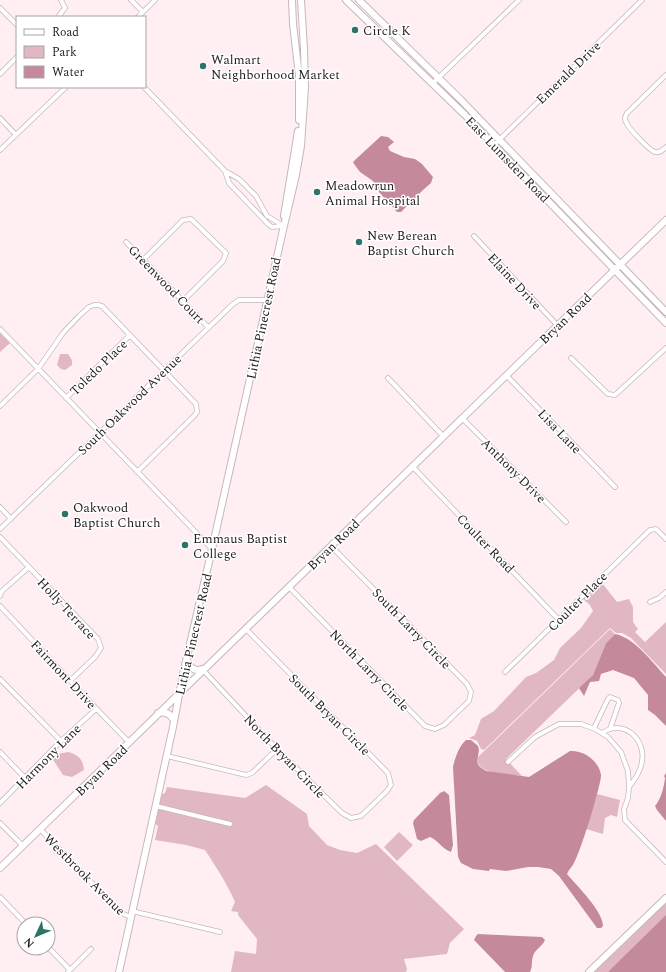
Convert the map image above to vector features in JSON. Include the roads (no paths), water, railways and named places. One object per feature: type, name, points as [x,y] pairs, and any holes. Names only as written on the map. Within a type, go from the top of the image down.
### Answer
[{"type":"main road","name":"Lithia Pinecrest Road","points":[[284,226],[284,209],[293,165],[298,129],[299,76],[293,24],[292,0]]},
{"type":"main road","name":"East Lumsden Road","points":[[346,0],[363,17],[436,81],[460,99],[666,312]]},
{"type":"main road","name":"East Lumsden Road","points":[[360,0],[398,39],[494,144],[666,323]]},
{"type":"main road","name":"Lithia Pinecrest Road","points":[[119,972],[167,756],[187,656],[296,175],[301,146],[305,91],[302,1]]},
{"type":"main road","points":[[363,17],[366,15],[387,36],[398,39]]},
{"type":"main road","points":[[293,165],[293,171],[296,175]]},
{"type":"main road","name":"Bryan Road","points":[[0,868],[666,220]]},
{"type":"main road","points":[[187,656],[188,663],[193,669],[203,669]]},
{"type":"main road","points":[[158,713],[163,712],[169,714],[174,721]]},
{"type":"main road","points":[[590,972],[666,898]]},
{"type":"street","points":[[59,16],[65,8],[61,0]]},
{"type":"street","points":[[130,0],[142,12]]},
{"type":"street","points":[[139,16],[155,0]]},
{"type":"street","points":[[436,81],[519,0]]},
{"type":"street","name":"Emerald Drive","points":[[494,144],[642,0]]},
{"type":"street","points":[[0,8],[16,24]]},
{"type":"street","points":[[0,74],[16,58]]},
{"type":"street","points":[[666,75],[627,113],[625,119],[627,125],[651,150],[660,152],[666,147]]},
{"type":"street","points":[[0,150],[65,88]]},
{"type":"street","points":[[145,88],[225,171],[240,180],[256,196],[267,216],[284,226]]},
{"type":"street","points":[[0,118],[16,135]]},
{"type":"street","points":[[225,171],[229,183],[268,224],[272,227],[284,226]]},
{"type":"street","points":[[144,258],[183,220],[191,219],[226,253],[223,261],[183,301]]},
{"type":"street","name":"Elaine Drive","points":[[474,236],[557,325]]},
{"type":"street","name":"Greenwood Court","points":[[126,242],[144,258],[208,327]]},
{"type":"street","name":"South Oakwood Avenue","points":[[0,530],[233,304],[239,300],[267,300]]},
{"type":"street","points":[[0,406],[38,369],[63,333],[89,307],[94,305],[102,306],[196,404],[196,412],[138,472]]},
{"type":"street","points":[[0,330],[212,549]]},
{"type":"street","name":"Toledo Place","points":[[66,398],[130,335]]},
{"type":"street","points":[[571,358],[608,394],[616,395],[666,348]]},
{"type":"street","name":"Lisa Lane","points":[[506,375],[615,487]]},
{"type":"street","points":[[388,378],[444,436]]},
{"type":"street","name":"Anthony Drive","points":[[462,418],[566,522]]},
{"type":"street","name":"Coulter Road","points":[[412,466],[559,620]]},
{"type":"street","points":[[0,507],[11,519]]},
{"type":"street","name":"Coulter Place","points":[[505,672],[650,530],[656,529],[666,539]]},
{"type":"street","name":"Holly Terrace","points":[[0,537],[98,638],[101,648],[95,657],[71,680]]},
{"type":"street","name":"South Larry Circle","points":[[332,546],[467,684],[471,692],[469,701],[456,713]]},
{"type":"street","points":[[0,596],[2,591],[29,567]]},
{"type":"street","name":"North Larry Circle","points":[[290,587],[425,726],[435,729],[444,725],[456,713]]},
{"type":"street","points":[[650,602],[659,598],[666,592]]},
{"type":"street","name":"Fairmont Drive","points":[[0,606],[71,680],[96,709],[129,742]]},
{"type":"street","name":"South Bryan Circle","points":[[245,628],[388,773],[390,785],[387,792],[374,804]]},
{"type":"street","name":"North Bryan Circle","points":[[203,669],[277,749],[342,813],[351,818],[361,816],[374,804]]},
{"type":"street","points":[[0,679],[61,741]]},
{"type":"street","points":[[594,728],[610,697],[618,700],[619,703],[610,729]]},
{"type":"street","name":"Harmony Lane","points":[[0,803],[61,741],[96,709]]},
{"type":"street","points":[[508,762],[535,737],[560,724],[581,724],[594,728],[602,733],[608,737],[621,752],[628,771],[629,787],[628,798],[624,809],[625,820],[666,862]]},
{"type":"street","points":[[602,733],[617,727],[624,728],[631,733],[639,744],[642,760],[641,766],[635,780],[629,787]]},
{"type":"street","points":[[167,756],[246,775],[252,773],[277,749]]},
{"type":"street","points":[[0,752],[25,778]]},
{"type":"street","points":[[156,806],[230,824]]},
{"type":"street","name":"Westbrook Avenue","points":[[0,823],[23,846]]},
{"type":"street","name":"Westbrook Avenue","points":[[40,829],[121,913],[220,932]]},
{"type":"street","points":[[0,897],[18,916]]},
{"type":"street","points":[[56,956],[69,971],[91,950]]},
{"type":"water","points":[[381,136],[388,137],[394,142],[388,147],[390,151],[404,157],[415,159],[422,164],[433,177],[431,183],[401,212],[397,212],[379,192],[373,181],[360,172],[353,162]]},
{"type":"water","points":[[615,634],[622,636],[636,645],[666,677],[666,726],[648,710],[648,695],[634,678],[613,670],[601,674],[599,681],[590,682],[584,696],[579,688],[593,675],[606,643]]},
{"type":"water","points":[[466,740],[471,740],[478,746],[479,750],[477,762],[479,766],[486,771],[529,777],[570,751],[585,754],[597,765],[601,775],[594,804],[578,855],[567,874],[599,913],[603,926],[601,928],[597,928],[559,876],[551,869],[528,867],[506,871],[490,869],[489,871],[473,869],[461,863],[458,857],[453,767],[459,749]]},
{"type":"water","points":[[666,773],[666,821],[655,806],[662,793],[665,778],[664,776]]},
{"type":"water","points":[[444,791],[449,795],[453,845],[451,852],[430,837],[421,841],[417,839],[413,823],[414,820],[440,793]]},
{"type":"water","points":[[666,915],[666,972],[608,972]]},
{"type":"water","points":[[478,934],[542,937],[545,940],[537,949],[532,958],[530,972],[505,972],[474,940]]},
{"type":"place","name":"Circle K","points":[[355,30]]},
{"type":"place","name":"Walmart Neighborhood Market","points":[[203,66]]},
{"type":"place","name":"Meadowrun Animal Hospital","points":[[317,192]]},
{"type":"place","name":"New Berean Baptist Church","points":[[359,242]]},
{"type":"place","name":"Oakwood Baptist Church","points":[[65,514]]},
{"type":"place","name":"Emmaus Baptist College","points":[[185,545]]}]
